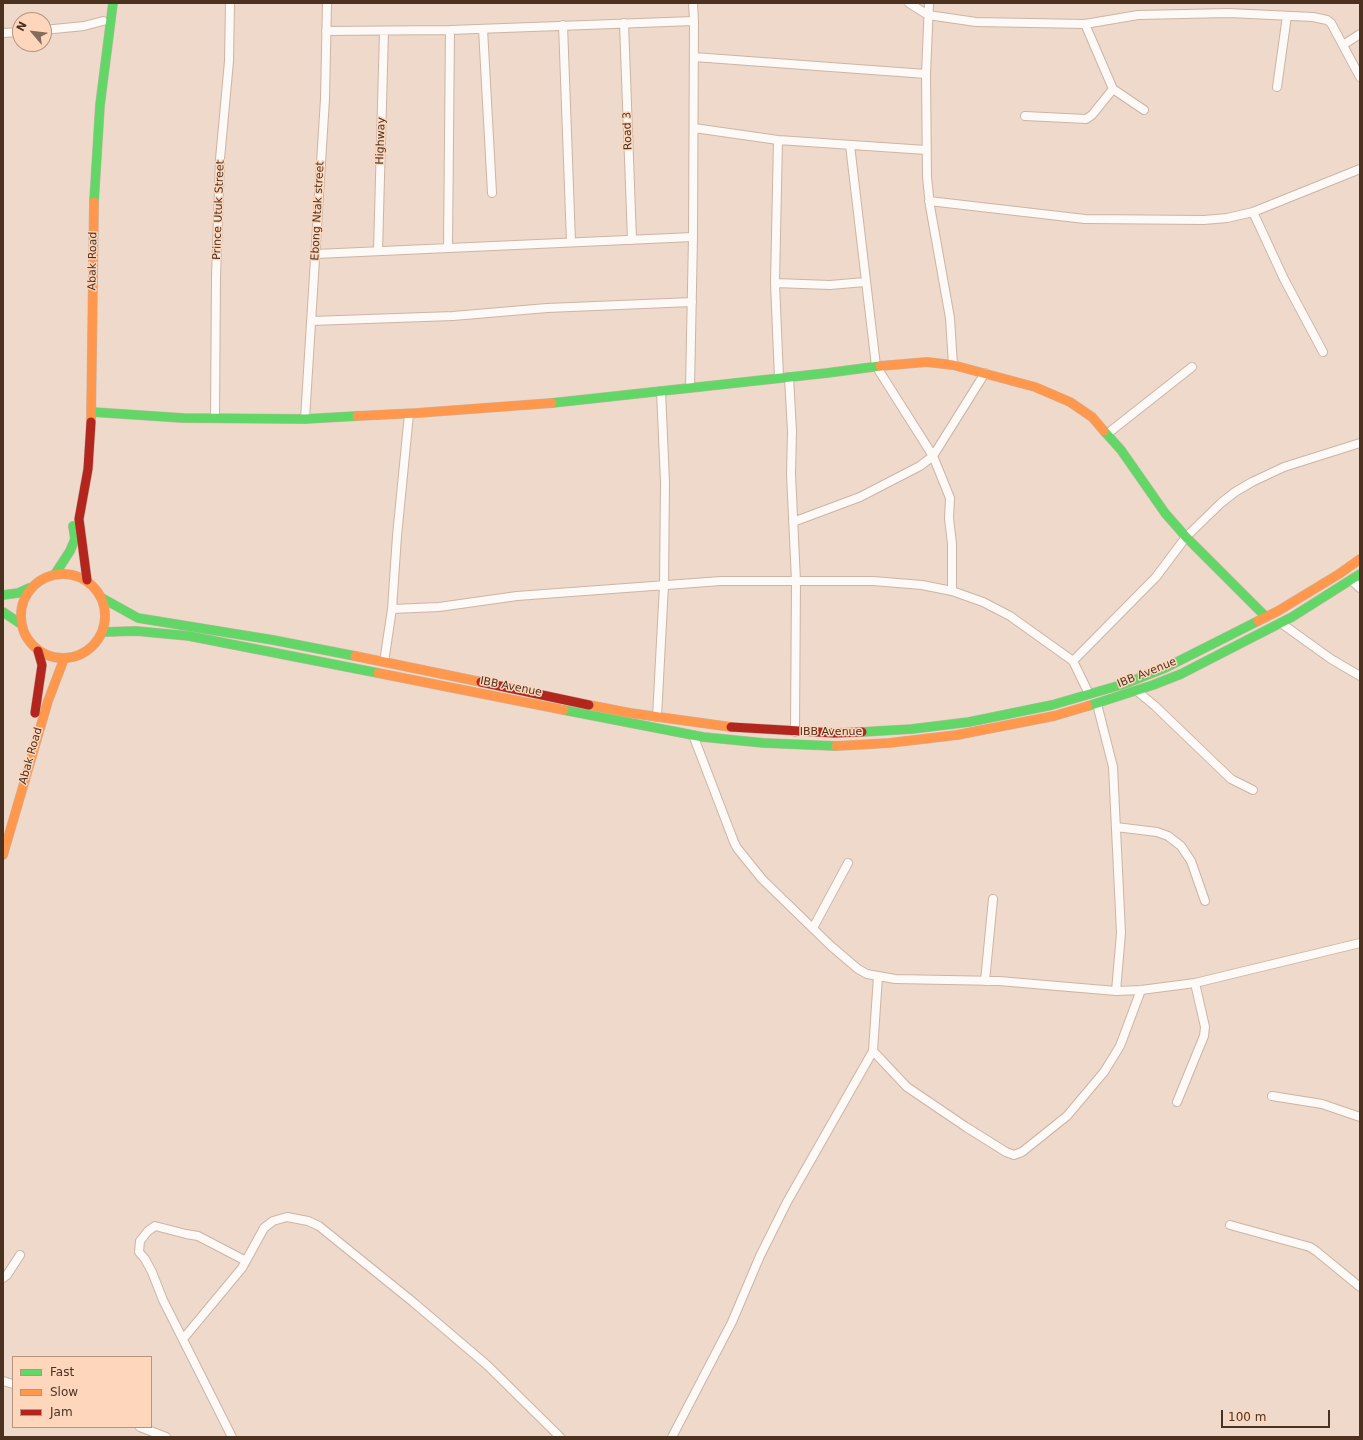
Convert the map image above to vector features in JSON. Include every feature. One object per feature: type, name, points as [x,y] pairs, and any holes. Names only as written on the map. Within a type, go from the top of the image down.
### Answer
[{"type":"main road","name":"Abak Road","points":[[75,518],[82,440],[88,160],[105,3]]},
{"type":"main road","name":"Abak Road","points":[[75,518],[88,469],[92,412],[91,362],[95,186],[100,105],[113,3]]},
{"type":"main road","points":[[92,412],[183,418],[306,419],[409,414],[661,391],[784,378],[876,366],[927,362],[953,365],[1035,387],[1070,402],[1092,417],[1121,450],[1165,513],[1186,537],[1266,617]]},
{"type":"main road","points":[[3,595],[18,593],[54,574],[70,551],[75,538],[75,518]]},
{"type":"main road","points":[[75,518],[87,580]]},
{"type":"main road","name":"IBB Avenue","points":[[102,598],[120,610],[138,618],[273,640],[630,712],[742,729],[834,733],[867,732],[912,729],[969,722],[1052,705],[1124,684],[1165,668],[1266,617],[1339,574],[1360,559]]},
{"type":"main road","points":[[30,588],[21,605],[21,624],[24,634],[30,644],[38,651],[50,657],[64,659],[80,655],[93,646],[103,632],[106,616],[102,598],[96,588],[87,580],[74,575],[54,574]]},
{"type":"main road","points":[[103,632],[136,631],[189,636],[693,735],[779,744],[830,746],[889,743],[928,739],[1054,716],[1097,704],[1137,691],[1181,674],[1212,657],[1292,618],[1360,574]]},
{"type":"main road","points":[[3,612],[21,624]]},
{"type":"main road","name":"Abak Road","points":[[20,764],[38,699],[42,665],[38,651]]},
{"type":"main road","name":"Abak Road","points":[[3,855],[46,708],[64,659]]},
{"type":"street","name":"Prince Utuk Street","points":[[215,418],[216,277],[220,167],[229,61],[230,3]]},
{"type":"street","name":"Ebong Ntak street","points":[[306,419],[325,99],[327,3]]},
{"type":"street","points":[[690,388],[694,128],[693,3]]},
{"type":"street","points":[[910,3],[928,15],[976,22],[1085,24],[1138,15],[1229,13],[1313,17],[1327,20],[1331,23],[1360,77]]},
{"type":"street","points":[[929,3],[926,74],[926,150],[929,201],[950,318],[953,365]]},
{"type":"street","points":[[1277,87],[1288,16]]},
{"type":"street","points":[[326,31],[450,30],[694,20]]},
{"type":"street","points":[[52,29],[84,26],[103,21]]},
{"type":"street","name":"Road 3","points":[[624,23],[632,240]]},
{"type":"street","points":[[1085,24],[1113,89],[1144,110]]},
{"type":"street","points":[[562,25],[571,242]]},
{"type":"street","points":[[483,29],[492,193]]},
{"type":"street","points":[[448,247],[450,30]]},
{"type":"street","name":"Highway","points":[[378,251],[384,31]]},
{"type":"street","points":[[1343,45],[1360,34]]},
{"type":"street","points":[[694,57],[926,74]]},
{"type":"street","points":[[1025,116],[1086,119],[1092,115],[1113,89]]},
{"type":"street","points":[[694,128],[778,140],[926,150]]},
{"type":"street","points":[[778,140],[776,283],[784,378],[792,431],[791,474],[796,582],[795,732]]},
{"type":"street","points":[[850,145],[876,366],[933,456],[950,498],[949,518],[952,544],[952,591]]},
{"type":"street","points":[[929,201],[1085,219],[1204,220],[1227,218],[1253,212],[1360,168]]},
{"type":"street","points":[[1253,212],[1284,279],[1323,352]]},
{"type":"street","points":[[316,254],[693,237]]},
{"type":"street","points":[[776,283],[830,285],[865,282]]},
{"type":"street","points":[[312,321],[453,316],[547,308],[692,302]]},
{"type":"street","points":[[1107,434],[1192,367]]},
{"type":"street","points":[[793,522],[860,497],[920,466],[933,456],[985,373]]},
{"type":"street","points":[[657,716],[664,585],[665,482],[661,391]]},
{"type":"street","points":[[384,662],[392,609],[397,536],[409,414]]},
{"type":"street","points":[[1073,661],[1156,576],[1186,537],[1221,502],[1252,482],[1284,468],[1360,443]]},
{"type":"street","points":[[1352,580],[1360,588]]},
{"type":"street","points":[[392,609],[439,607],[517,596],[721,581],[873,581],[922,585],[952,591],[983,602],[1010,616],[1073,661],[1089,694]]},
{"type":"street","points":[[1281,623],[1331,659],[1360,676]]},
{"type":"street","points":[[1137,691],[1155,706],[1231,779],[1254,790]]},
{"type":"street","points":[[1097,704],[1113,767],[1121,933],[1116,991]]},
{"type":"street","points":[[693,735],[737,848],[762,879],[831,946],[858,969],[867,974],[894,979],[985,981],[1116,991],[1141,990],[1195,983],[1360,943]]},
{"type":"street","points":[[1116,827],[1157,832],[1168,836],[1182,846],[1191,861],[1205,901]]},
{"type":"street","points":[[813,928],[848,863]]},
{"type":"street","points":[[985,981],[993,900]]},
{"type":"street","points":[[672,1437],[732,1322],[760,1256],[787,1202],[873,1051],[878,976]]},
{"type":"street","points":[[1177,1102],[1204,1036],[1205,1026],[1195,983]]},
{"type":"street","points":[[873,1051],[907,1087],[966,1128],[1006,1152],[1014,1155],[1022,1152],[1067,1116],[1104,1072],[1120,1046],[1141,990]]},
{"type":"street","points":[[1272,1096],[1322,1104],[1360,1117]]},
{"type":"street","points":[[183,1339],[230,1283],[246,1261],[264,1228],[273,1221],[287,1217],[308,1221],[319,1226],[413,1302],[487,1365],[560,1437]]},
{"type":"street","points":[[1230,1225],[1310,1247],[1360,1287]]},
{"type":"street","points":[[232,1437],[163,1300],[152,1272],[145,1259],[139,1252],[140,1241],[148,1230],[155,1226],[198,1236],[246,1261]]},
{"type":"street","points":[[3,1278],[7,1275],[20,1255]]},
{"type":"street","points":[[143,1428],[166,1437]]},
{"type":"traffic: fast","points":[[94,202],[100,105],[113,3]]},
{"type":"traffic: fast","points":[[552,403],[880,366]]},
{"type":"traffic: fast","points":[[92,412],[183,418],[305,419],[357,416]]},
{"type":"traffic: fast","points":[[1104,431],[1121,450],[1165,513],[1186,537],[1266,617]]},
{"type":"traffic: fast","points":[[55,574],[70,551],[75,539],[73,526]]},
{"type":"traffic: fast","points":[[1088,706],[1153,685],[1181,674],[1292,617],[1360,574]]},
{"type":"traffic: fast","points":[[3,595],[18,593],[29,588]]},
{"type":"traffic: fast","points":[[102,598],[138,618],[273,640],[355,656]]},
{"type":"traffic: fast","points":[[3,612],[21,624]]},
{"type":"traffic: fast","points":[[862,732],[912,729],[969,722],[1052,705],[1124,684],[1165,668],[1258,621]]},
{"type":"traffic: fast","points":[[103,632],[136,631],[189,636],[378,673]]},
{"type":"traffic: fast","points":[[564,710],[703,737],[764,743],[836,746]]},
{"type":"traffic: slow","points":[[91,422],[94,202]]},
{"type":"traffic: slow","points":[[880,366],[927,362],[953,365],[1035,387],[1070,402],[1092,417],[1104,431]]},
{"type":"traffic: slow","points":[[357,416],[552,403]]},
{"type":"traffic: slow","points":[[1258,621],[1278,611],[1339,574],[1360,559]]},
{"type":"traffic: slow","points":[[55,574],[71,574],[87,581],[98,592],[105,608],[105,616],[105,624],[102,632],[93,646],[87,651],[71,658],[55,658],[39,651],[28,640],[21,624],[21,608],[28,592],[39,581],[55,574]]},
{"type":"traffic: slow","points":[[355,656],[481,682]]},
{"type":"traffic: slow","points":[[3,855],[48,701],[64,659]]},
{"type":"traffic: slow","points":[[378,673],[564,710]]},
{"type":"traffic: slow","points":[[589,705],[630,713],[731,727]]},
{"type":"traffic: slow","points":[[836,746],[889,743],[957,735],[1054,716],[1088,706]]},
{"type":"traffic: jam","points":[[87,580],[79,519],[88,469],[91,422]]},
{"type":"traffic: jam","points":[[35,713],[42,665],[38,651]]},
{"type":"traffic: jam","points":[[481,682],[589,705]]},
{"type":"traffic: jam","points":[[731,727],[834,733],[862,732]]}]
